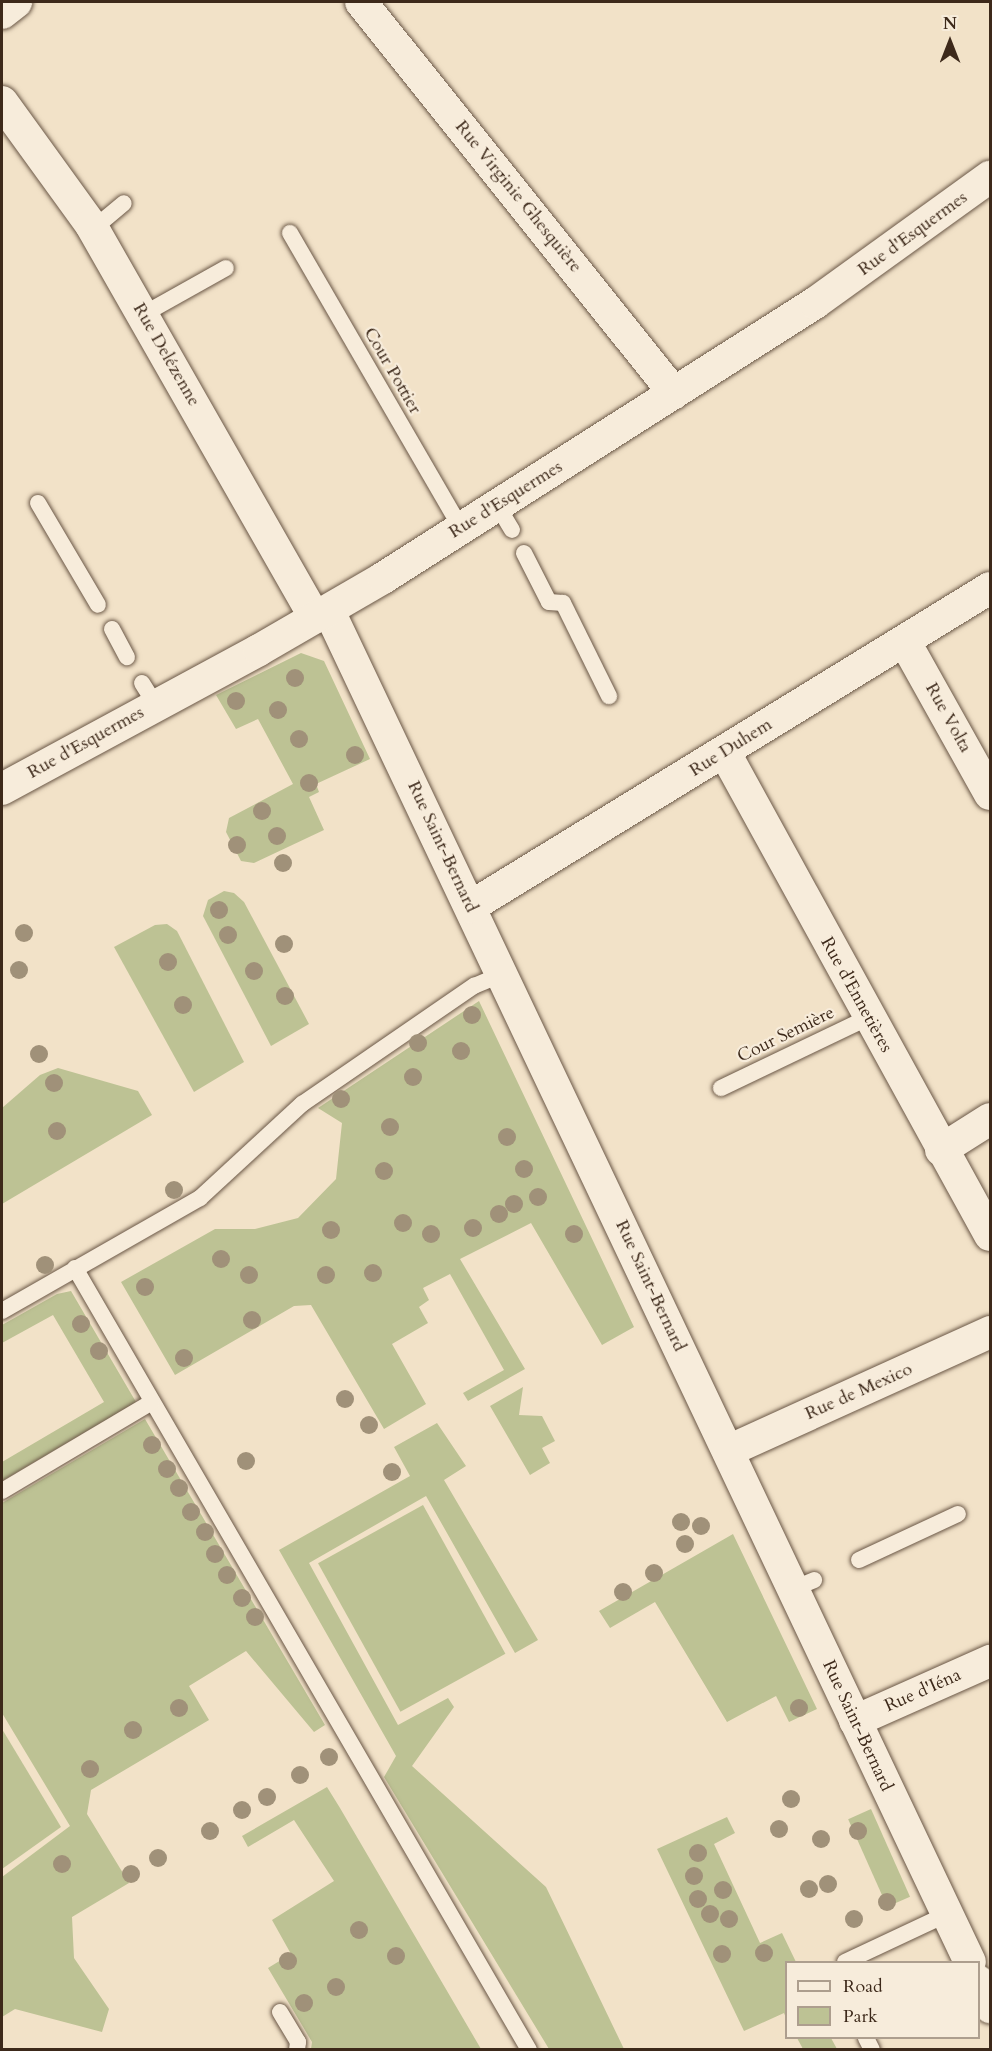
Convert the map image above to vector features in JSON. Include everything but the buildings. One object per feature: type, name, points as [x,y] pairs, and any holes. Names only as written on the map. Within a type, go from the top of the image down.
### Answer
[{"type":"street","points":[[2,13],[16,2]]},
{"type":"street","name":"Rue Virginie Ghesquière","points":[[361,2],[674,393]]},
{"type":"street","name":"Rue Delézenne","points":[[2,102],[93,229],[142,315],[322,614]]},
{"type":"street","name":"Rue d'Esquermes","points":[[2,789],[149,694],[322,614],[461,528],[505,517],[674,393],[815,303],[990,177]]},
{"type":"street","name":"Rue Duhem","points":[[470,907],[725,753],[990,588]]},
{"type":"street","name":"Rue Saint-Bernard","points":[[322,614],[470,907],[728,1451],[803,1585],[855,1721],[969,1961]]},
{"type":"street","name":"Rue Volta","points":[[905,642],[990,794]]},
{"type":"street","name":"Rue d'Ennetières","points":[[725,753],[941,1150],[990,1235]]},
{"type":"street","points":[[941,1150],[990,1119]]},
{"type":"street","name":"Rue de Mexico","points":[[728,1451],[990,1332]]},
{"type":"street","name":"Rue d'Iéna","points":[[855,1721],[990,1661]]},
{"type":"street","points":[[980,1986],[990,2007]]},
{"type":"lane","points":[[93,229],[123,203]]},
{"type":"lane","name":"Cour Pottier","points":[[290,233],[461,528]]},
{"type":"lane","points":[[142,315],[226,268]]},
{"type":"lane","points":[[38,503],[98,604]]},
{"type":"lane","points":[[524,553],[549,602],[563,603],[609,696]]},
{"type":"lane","points":[[112,630],[127,657]]},
{"type":"lane","points":[[2,1311],[200,1198],[302,1104],[474,986],[502,974]]},
{"type":"lane","name":"Cour Semière","points":[[721,1088],[869,1017]]},
{"type":"lane","points":[[75,1268],[529,2049]]},
{"type":"lane","points":[[2,1491],[152,1402]]},
{"type":"lane","points":[[859,1560],[958,1514]]},
{"type":"lane","points":[[847,1961],[947,1914]]},
{"type":"lane","points":[[280,2012],[298,2042],[297,2049]]},
{"type":"green space","points":[[301,653],[324,661],[370,759],[316,784],[319,792],[309,797],[324,830],[254,863],[241,861],[226,832],[229,818],[293,784],[258,719],[236,729],[216,695]]},
{"type":"green space","points":[[224,891],[234,893],[244,902],[309,1024],[271,1046],[203,916],[208,900]]},
{"type":"green space","points":[[167,924],[177,931],[244,1062],[194,1092],[114,947],[155,925]]},
{"type":"green space","points":[[479,1001],[634,1327],[602,1345],[531,1223],[460,1259],[525,1369],[468,1401],[463,1393],[504,1370],[450,1274],[423,1288],[429,1300],[419,1307],[428,1323],[392,1344],[426,1404],[384,1429],[311,1305],[294,1306],[175,1375],[121,1282],[215,1229],[255,1229],[298,1218],[336,1179],[342,1123],[318,1108]]},
{"type":"green space","points":[[58,1068],[138,1091],[152,1115],[2,1204],[2,1108],[40,1075]]},
{"type":"green space","points":[[71,1291],[136,1402],[2,1481],[2,1462],[104,1402],[53,1315],[2,1343],[2,1325],[57,1294]]},
{"type":"green space","points":[[523,1387],[519,1415],[542,1416],[555,1441],[542,1448],[550,1463],[530,1475],[490,1406]]},
{"type":"green space","points":[[145,1419],[325,1725],[314,1732],[246,1651],[189,1686],[209,1720],[91,1790],[87,1814],[129,1883],[72,1917],[74,1958],[109,2009],[102,2032],[15,2009],[2,2017],[2,1877],[70,1826],[2,1713],[2,1503]]},
{"type":"green space","points":[[437,1423],[466,1466],[444,1480],[538,1640],[515,1653],[426,1496],[309,1563],[398,1725],[448,1698],[454,1707],[412,1766],[546,1887],[624,2049],[549,2049],[384,1777],[396,1756],[279,1550],[410,1476],[394,1447]]},
{"type":"green space","points":[[423,1505],[505,1654],[400,1712],[318,1563]]},
{"type":"green space","points":[[733,1534],[817,1709],[789,1722],[776,1696],[727,1722],[655,1602],[610,1628],[599,1611]]},
{"type":"green space","points":[[2,1729],[61,1827],[2,1869]]},
{"type":"green space","points":[[327,1787],[481,2049],[311,2049],[312,2042],[268,1968],[291,1954],[272,1920],[334,1881],[294,1820],[248,1847],[242,1836]]},
{"type":"green space","points":[[871,1809],[910,1897],[887,1907],[848,1819]]},
{"type":"green space","points":[[727,1817],[735,1833],[714,1844],[760,1943],[782,1933],[796,1961],[785,1961],[785,2016],[784,2013],[744,2031],[657,1849]]},
{"type":"green space","points":[[798,2039],[832,2039],[837,2049],[803,2049]]}]
